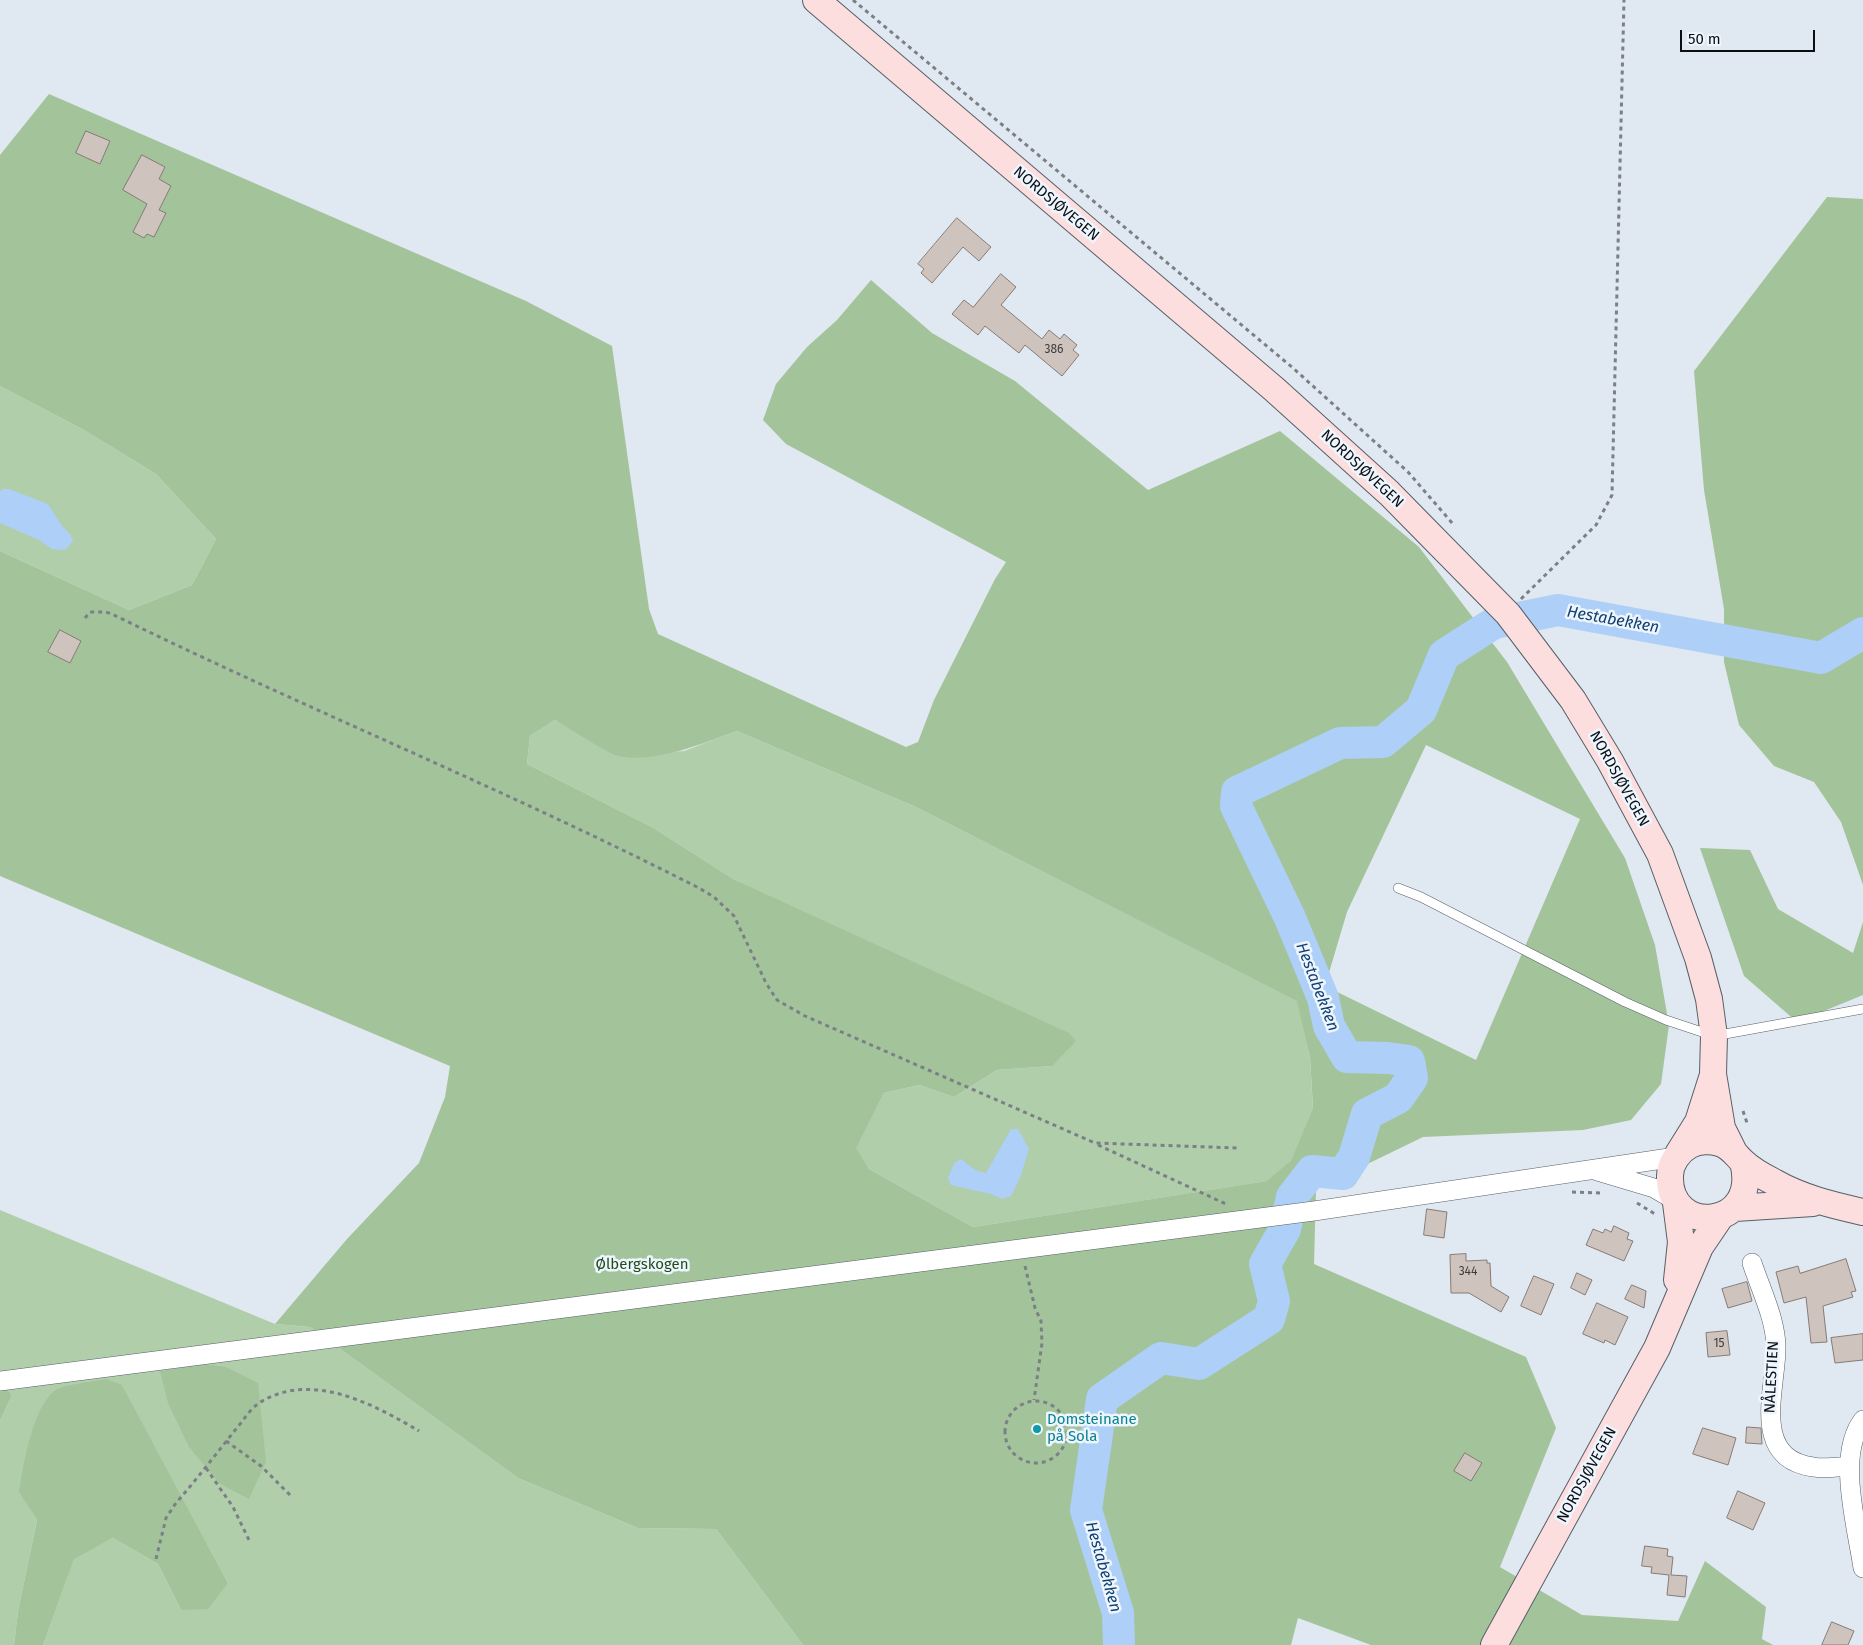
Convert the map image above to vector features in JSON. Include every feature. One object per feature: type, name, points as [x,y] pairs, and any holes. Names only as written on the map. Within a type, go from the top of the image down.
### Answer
[{"type":"main road","name":"NORDSJØVEGEN","points":[[816,0],[1274,390],[1389,493],[1508,614],[1572,700],[1610,761],[1660,854],[1698,958],[1709,998],[1714,1036],[1713,1074],[1722,1128],[1742,1148]]},
{"type":"main road","name":"NORDSJØVEGEN","points":[[1677,1156],[1698,1122],[1713,1074]]},
{"type":"main road","points":[[1821,1203],[1770,1204],[1704,1218],[1689,1214],[1676,1202],[1669,1186],[1670,1171],[1677,1156],[1690,1145],[1705,1141],[1720,1143],[1742,1148],[1774,1183],[1821,1203],[1863,1212]]},
{"type":"main road","points":[[1728,1212],[1744,1194],[1747,1178],[1742,1148]]},
{"type":"main road","name":"NORDSJØVEGEN","points":[[1675,1304],[1681,1242],[1676,1202]]},
{"type":"main road","name":"NORDSJØVEGEN","points":[[1494,1645],[1657,1348],[1700,1247],[1728,1212]]},
{"type":"street","points":[[0,1381],[1024,1254],[1589,1168],[1658,1161],[1677,1156]]},
{"type":"street","points":[[1589,1168],[1654,1188],[1676,1202]]},
{"type":"street","name":"NÅLESTIEN","points":[[1752,1263],[1775,1337],[1775,1357],[1769,1416],[1775,1440],[1783,1452],[1801,1464],[1814,1467],[1848,1466]]},
{"type":"street","points":[[1863,1420],[1855,1431],[1848,1466],[1863,1568]]},
{"type":"lane","points":[[1398,888],[1421,897],[1625,1002],[1666,1020],[1714,1036],[1863,1009]]},
{"type":"path","points":[[853,0],[1293,368],[1408,472],[1457,529]]},
{"type":"path","points":[[1513,594],[1519,601],[1596,525],[1612,495],[1624,0]]},
{"type":"path","points":[[84,618],[90,612],[112,614],[446,770],[538,809],[699,888],[714,897],[734,916],[771,992],[784,1005],[1095,1143],[1236,1208],[1254,1219]]},
{"type":"path","points":[[1741,1105],[1742,1148]]},
{"type":"path","points":[[1095,1143],[1238,1148]]},
{"type":"path","points":[[1568,1192],[1608,1193]]},
{"type":"path","points":[[1632,1201],[1653,1212],[1658,1220]]},
{"type":"path","points":[[1024,1254],[1035,1308],[1041,1321],[1042,1343],[1034,1400]]},
{"type":"path","points":[[156,1559],[166,1518],[226,1441],[258,1404],[279,1394],[306,1389],[337,1393],[360,1399],[419,1432]]},
{"type":"path","points":[[1034,1400],[1048,1403],[1058,1409],[1066,1423],[1067,1437],[1063,1448],[1051,1459],[1037,1463],[1019,1458],[1011,1451],[1004,1435],[1007,1420],[1015,1408],[1034,1400]]},
{"type":"path","points":[[226,1441],[261,1466],[291,1496]]},
{"type":"path","points":[[206,1468],[233,1507],[249,1540]]},
{"type":"green space","name":"Ølbergskogen","points":[[49,94],[526,301],[612,346],[649,609],[658,634],[906,747],[918,742],[934,700],[995,579],[1006,562],[786,444],[763,420],[776,384],[807,347],[837,320],[871,280],[932,333],[1015,381],[1148,490],[1280,431],[1419,547],[1507,662],[1625,858],[1655,945],[1669,1025],[1661,1084],[1631,1120],[1583,1130],[1423,1137],[1316,1189],[1314,1264],[1526,1357],[1556,1428],[1500,1567],[1582,1615],[1678,1621],[1705,1561],[1766,1607],[1762,1639],[1773,1645],[1371,1645],[1298,1618],[1291,1645],[803,1645],[716,1529],[638,1528],[518,1478],[310,1327],[275,1324],[347,1239],[419,1163],[445,1097],[450,1066],[0,876],[0,551],[129,610],[192,585],[216,539],[156,474],[84,430],[0,386],[0,155]],"holes":[[[555,720],[612,754],[632,758],[663,755],[679,751],[737,731],[916,807],[1297,1001],[1310,1058],[1313,1108],[1291,1160],[1267,1181],[973,1227],[869,1169],[856,1148],[884,1093],[919,1085],[954,1097],[997,1070],[1052,1066],[1076,1041],[1069,1033],[735,880],[652,827],[527,764],[530,736]],[[1426,745],[1580,819],[1476,1060],[1325,986],[1347,912]]]},
{"type":"green space","points":[[1827,197],[1863,199],[1863,885],[1841,822],[1814,782],[1774,766],[1739,725],[1724,662],[1724,609],[1704,490],[1694,371]]},
{"type":"green space","points":[[0,386],[84,430],[156,474],[216,539],[192,585],[129,610],[0,551]]},
{"type":"green space","points":[[555,720],[618,756],[684,751],[737,731],[916,807],[1298,1001],[1310,1059],[1313,1109],[1291,1160],[1268,1181],[973,1227],[869,1169],[855,1148],[884,1093],[919,1085],[954,1097],[997,1070],[1052,1066],[735,880],[652,827],[527,764],[530,736]]},
{"type":"green space","points":[[1700,848],[1750,850],[1778,909],[1853,953],[1863,922],[1863,995],[1797,1022],[1744,976]]},
{"type":"green space","points":[[0,1210],[275,1324],[310,1327],[518,1478],[638,1528],[716,1529],[803,1645],[43,1645],[74,1558],[113,1538],[158,1564],[181,1610],[228,1583],[122,1386],[106,1380],[19,1491],[37,1520],[18,1611],[14,1645],[0,1645],[0,1421],[12,1395],[0,1380]]},
{"type":"green space","points":[[204,1364],[226,1367],[258,1383],[266,1462],[249,1499],[220,1484],[189,1447],[168,1403],[160,1371]]},
{"type":"green space","points":[[106,1379],[122,1385],[228,1583],[208,1609],[181,1610],[158,1564],[113,1538],[74,1559],[43,1645],[14,1645],[18,1611],[37,1520],[19,1492],[26,1452],[35,1421],[49,1397],[57,1389]]},
{"type":"green space","points":[[0,1380],[12,1395],[0,1421]]},
{"type":"water","points":[[3,489],[9,489],[48,504],[73,541],[65,550],[52,549],[39,540],[0,523],[0,492]]},
{"type":"water","points":[[1011,1129],[1018,1129],[1029,1149],[1020,1178],[1011,1196],[1002,1199],[991,1194],[951,1185],[948,1178],[954,1163],[961,1159],[975,1170],[986,1173]]},
{"type":"building","points":[[86,131],[110,141],[100,164],[76,153]]},
{"type":"building","points":[[142,155],[165,167],[159,179],[171,186],[159,210],[166,213],[154,237],[147,234],[144,238],[133,232],[147,204],[123,190]]},
{"type":"building","points":[[957,218],[991,247],[979,261],[963,247],[932,283],[921,273],[924,269],[918,264]]},
{"type":"building","points":[[1001,274],[1016,287],[1001,305],[1042,339],[1049,330],[1060,339],[1064,334],[1077,345],[1073,350],[1079,355],[1062,376],[1025,345],[1019,353],[985,326],[978,335],[952,314],[964,300],[973,307]]},
{"type":"building","points":[[60,630],[81,641],[70,663],[48,652]]},
{"type":"building","points":[[1427,1209],[1447,1212],[1444,1238],[1424,1235]]},
{"type":"building","points":[[1614,1226],[1629,1233],[1627,1239],[1633,1241],[1624,1261],[1586,1245],[1593,1229],[1603,1233],[1605,1229],[1611,1232]]},
{"type":"building","points":[[1466,1254],[1466,1261],[1487,1260],[1487,1263],[1490,1263],[1491,1286],[1509,1297],[1501,1312],[1469,1293],[1451,1293],[1450,1255]]},
{"type":"building","points":[[1846,1259],[1856,1291],[1851,1292],[1853,1297],[1823,1306],[1827,1342],[1811,1343],[1806,1297],[1784,1303],[1776,1272],[1798,1266],[1800,1273]]},
{"type":"building","points":[[1577,1273],[1592,1280],[1585,1295],[1571,1288]]},
{"type":"building","points":[[1534,1276],[1554,1284],[1541,1315],[1521,1306]]},
{"type":"building","points":[[1747,1282],[1752,1301],[1728,1308],[1722,1289]]},
{"type":"building","points":[[1632,1285],[1646,1291],[1644,1308],[1625,1299]]},
{"type":"building","points":[[1597,1303],[1628,1317],[1615,1345],[1605,1340],[1604,1343],[1583,1334]]},
{"type":"building","points":[[1727,1331],[1730,1355],[1708,1357],[1706,1333]]},
{"type":"building","points":[[1863,1334],[1863,1360],[1835,1363],[1831,1338]]},
{"type":"building","points":[[1747,1427],[1761,1428],[1762,1444],[1746,1443]]},
{"type":"building","points":[[1703,1428],[1736,1438],[1728,1465],[1693,1454]]},
{"type":"building","points":[[1465,1453],[1482,1463],[1471,1481],[1454,1471]]},
{"type":"building","points":[[1738,1491],[1765,1503],[1753,1530],[1727,1518]]},
{"type":"building","points":[[1645,1546],[1668,1549],[1667,1556],[1673,1557],[1671,1575],[1687,1576],[1685,1597],[1667,1595],[1669,1575],[1651,1573],[1652,1567],[1642,1566]]},
{"type":"building","points":[[1832,1622],[1854,1631],[1848,1645],[1822,1645]]},
{"type":"waterway","name":"Hestabekken","points":[[1119,1645],[1118,1613],[1086,1510],[1102,1399],[1161,1358],[1199,1364],[1269,1319],[1274,1301],[1265,1264],[1285,1229],[1292,1197],[1312,1171],[1343,1174],[1354,1157],[1367,1114],[1398,1098],[1412,1078],[1409,1061],[1388,1058],[1347,1057],[1329,1026],[1323,998],[1290,918],[1236,806],[1237,792],[1340,743],[1383,742],[1421,710],[1444,655],[1494,623],[1558,610],[1821,658],[1863,633]]},
{"type":"place","name":"Domsteinane på Sola","points":[[1037,1429]]}]
